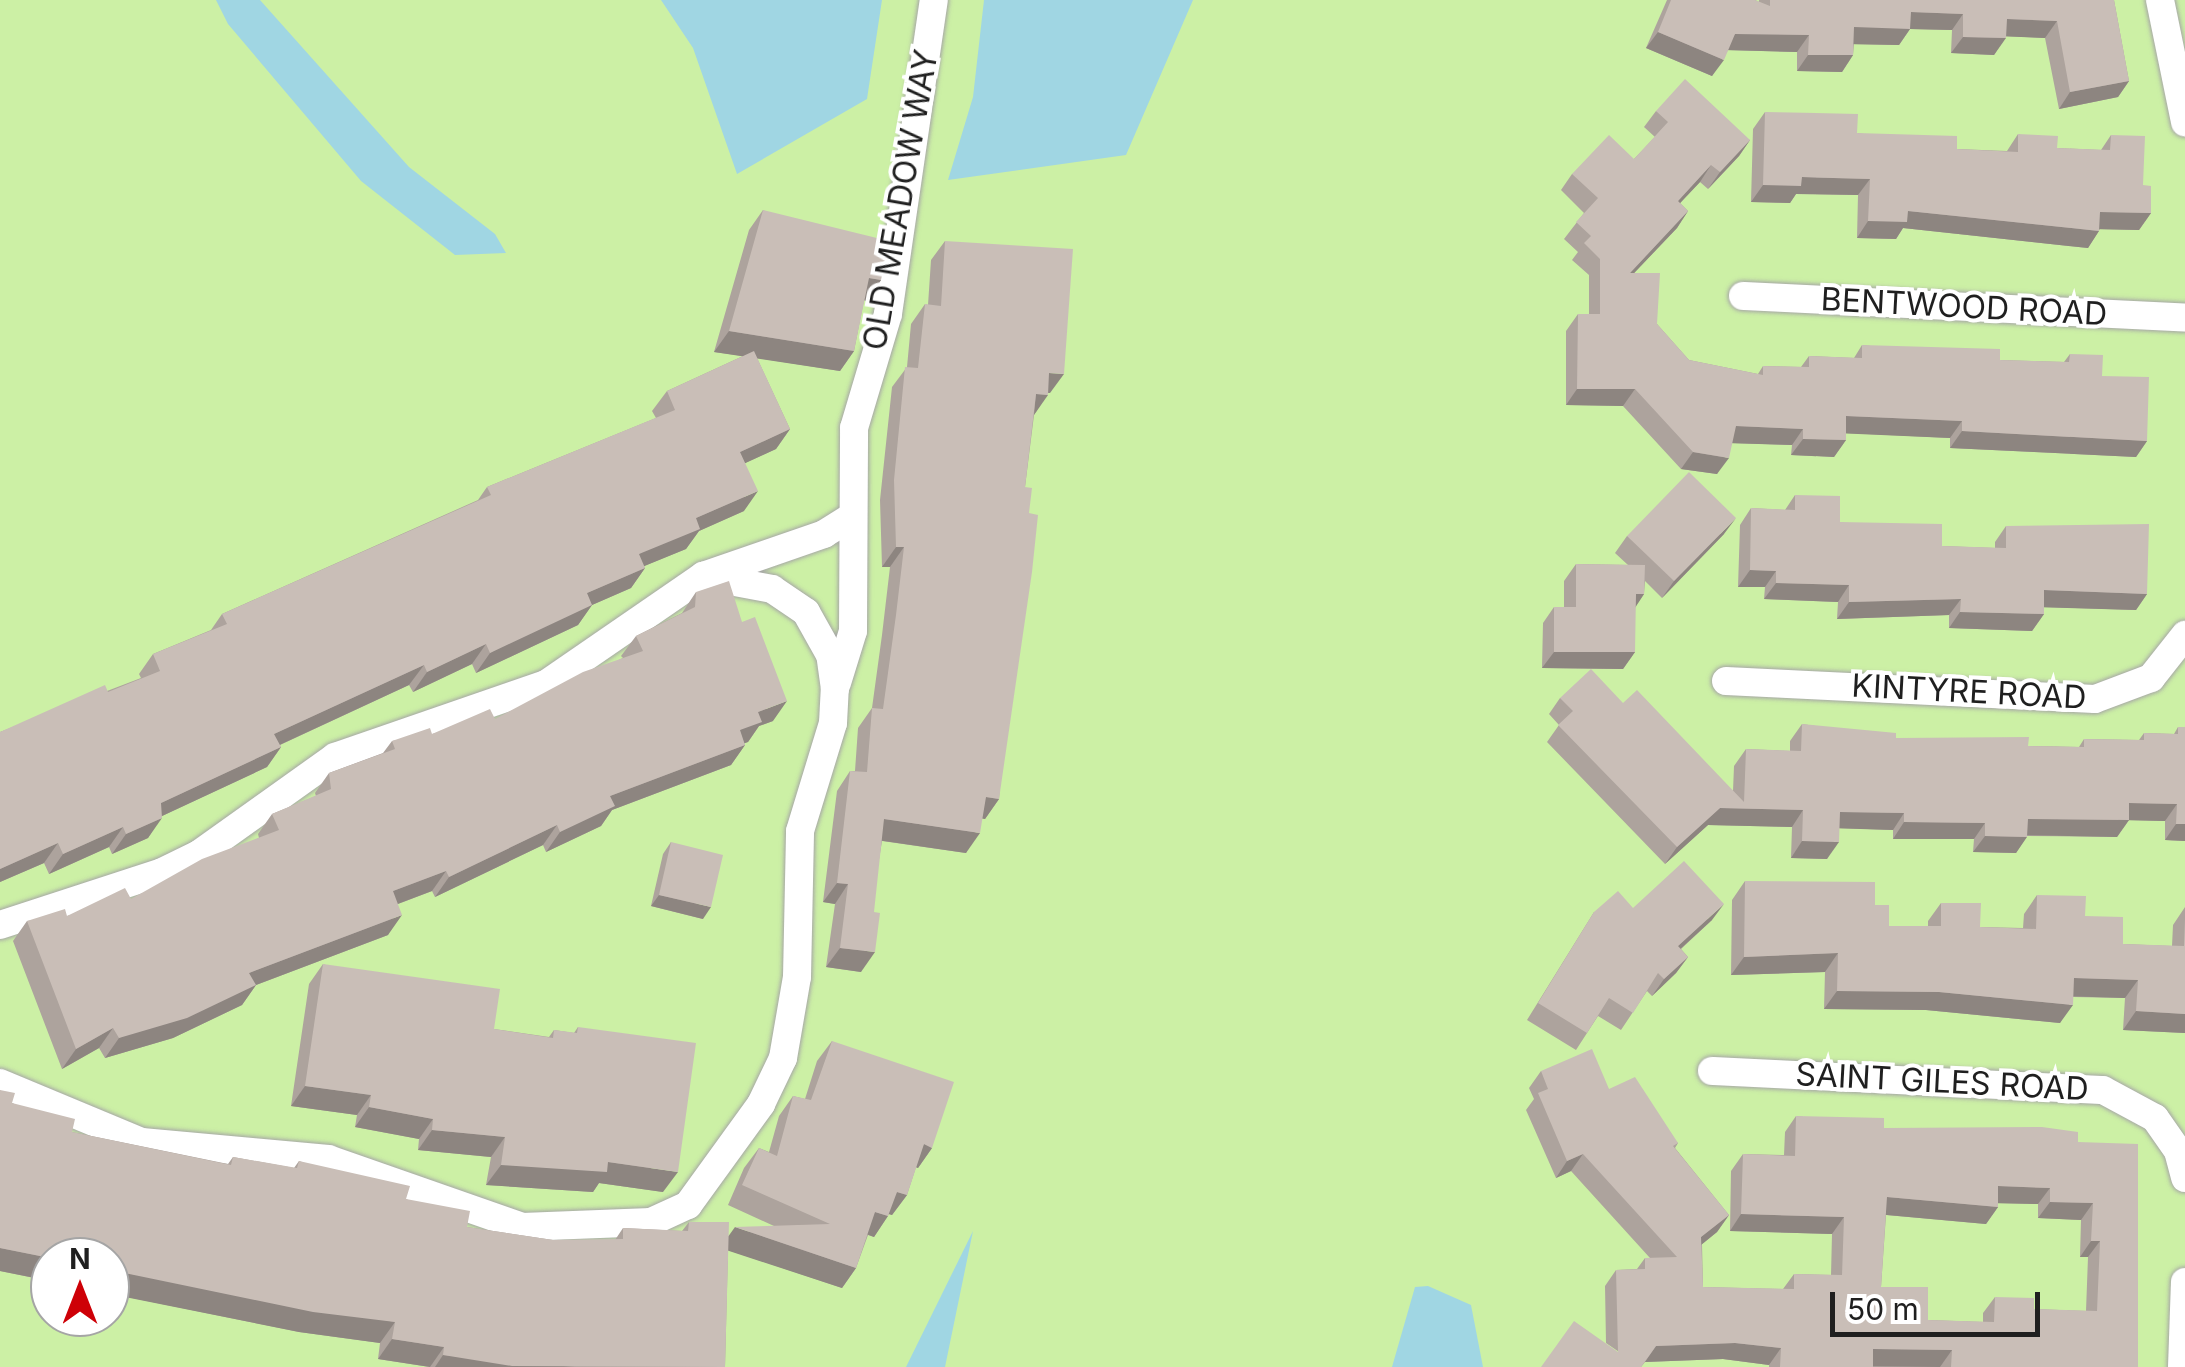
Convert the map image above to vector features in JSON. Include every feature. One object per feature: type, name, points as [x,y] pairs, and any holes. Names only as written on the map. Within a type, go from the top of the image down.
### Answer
[{"type":"street","name":"OLD MEADOW WAY","points":[[0,1083],[142,1142],[328,1158],[522,1227],[566,1230],[672,1216],[688,1205],[761,1104],[782,1058],[797,977],[800,831],[833,723],[836,689],[854,631],[850,518],[854,428],[888,314],[934,0]]},
{"type":"street","points":[[2160,0],[2185,122]]},
{"type":"street","name":"BENTWOOD ROAD","points":[[1743,296],[2185,318]]},
{"type":"street","points":[[0,925],[162,872],[372,739],[546,684],[703,576],[824,534],[850,518]]},
{"type":"street","name":"OLD MEADOW WAY","points":[[703,576],[772,589],[806,612],[830,654],[836,689]]},
{"type":"street","name":"KINTYRE ROAD","points":[[1726,681],[2095,699],[2151,678],[2183,645]]},
{"type":"street","name":"SAINT GILES ROAD","points":[[1712,1071],[2103,1090],[2155,1118],[2178,1151],[2185,1178]]},
{"type":"street","points":[[2182,1367],[2185,1282]]},
{"type":"green space","points":[[0,0],[2185,0],[2185,1367],[0,1367]]},
{"type":"water","points":[[216,0],[260,0],[409,167],[495,234],[506,253],[455,255],[361,181],[228,24]]},
{"type":"water","points":[[661,0],[882,0],[867,99],[737,174],[693,48]]},
{"type":"water","points":[[984,0],[1193,0],[1126,155],[948,180],[973,97]]},
{"type":"water","points":[[973,1231],[945,1367],[906,1367]]},
{"type":"water","points":[[1428,1286],[1471,1305],[1483,1367],[1392,1367],[1415,1287]]},
{"type":"building","points":[[1671,0],[1755,0],[1770,6],[1770,0],[2114,0],[2129,81],[2070,92],[2057,21],[2007,19],[2006,38],[1963,37],[1963,14],[1911,12],[1910,29],[1854,27],[1853,55],[1808,55],[1809,35],[1735,34],[1724,60],[1658,32]]},
{"type":"building","points":[[1685,79],[1750,140],[1720,172],[1711,165],[1678,201],[1688,211],[1630,273],[1660,273],[1657,324],[1689,360],[1763,375],[1763,366],[1809,367],[1809,356],[1862,358],[1862,345],[2000,349],[2000,360],[2069,362],[2070,354],[2103,355],[2102,376],[2149,377],[2147,441],[1962,431],[1962,421],[1846,416],[1846,440],[1803,439],[1803,429],[1736,426],[1729,458],[1693,452],[1635,389],[1577,389],[1578,314],[1600,314],[1600,259],[1584,243],[1591,236],[1576,222],[1598,198],[1572,174],[1609,135],[1634,159],[1668,122],[1656,111]]},
{"type":"building","points":[[1765,112],[1858,114],[1857,133],[1957,136],[1957,149],[2018,152],[2018,134],[2058,136],[2057,148],[2110,150],[2111,135],[2145,136],[2143,185],[2151,186],[2151,213],[2100,212],[2099,231],[1908,211],[1907,222],[1868,221],[1870,179],[1802,177],[1801,186],[1763,185]]},
{"type":"building","points":[[763,210],[889,241],[881,280],[869,278],[854,351],[729,331]]},
{"type":"building","points":[[945,241],[1073,249],[1064,374],[1049,373],[1048,395],[1036,394],[1025,487],[1032,488],[1029,513],[1038,515],[999,799],[986,797],[980,833],[884,819],[874,912],[880,913],[875,952],[840,948],[848,884],[837,883],[850,771],[867,772],[872,708],[883,709],[904,547],[896,547],[894,480],[905,367],[918,368],[925,304],[941,306]]},
{"type":"building","points":[[754,351],[790,429],[740,452],[758,491],[696,518],[700,529],[639,554],[645,568],[587,593],[592,605],[490,653],[486,644],[427,672],[424,665],[274,734],[281,747],[161,803],[162,818],[126,834],[123,827],[63,854],[58,843],[0,869],[0,732],[105,685],[108,692],[160,671],[153,654],[227,624],[222,614],[491,495],[487,487],[675,410],[667,391]]},
{"type":"building","points":[[1689,472],[1736,518],[1674,581],[1627,536]]},
{"type":"building","points":[[1795,495],[1840,496],[1840,522],[1942,524],[1942,546],[2006,548],[2006,526],[2149,524],[2147,594],[2044,590],[2044,614],[1960,612],[1961,599],[1849,602],[1849,585],[1776,583],[1776,571],[1750,570],[1751,508],[1795,510]]},
{"type":"building","points":[[1576,564],[1645,565],[1644,594],[1636,594],[1635,652],[1554,652],[1554,607],[1576,607]]},
{"type":"building","points":[[729,581],[742,622],[755,617],[787,701],[758,712],[762,722],[740,730],[745,745],[610,796],[615,806],[560,832],[557,825],[449,877],[446,871],[393,891],[402,915],[249,973],[256,985],[187,1018],[119,1038],[113,1028],[76,1049],[27,921],[65,909],[67,916],[125,888],[131,899],[202,859],[279,830],[272,814],[331,789],[329,773],[395,749],[392,741],[430,728],[432,734],[490,709],[495,719],[583,672],[643,651],[636,636],[695,607],[696,592]]},
{"type":"building","points":[[1591,669],[1623,703],[1637,690],[1744,802],[1746,749],[1801,751],[1802,724],[1896,733],[1896,738],[2029,737],[2028,746],[2084,747],[2084,739],[2144,740],[2144,733],[2178,734],[2178,727],[2185,727],[2185,824],[2176,824],[2177,804],[2129,803],[2129,820],[2028,819],[2027,837],[1985,836],[1985,823],[1904,822],[1904,813],[1840,812],[1839,842],[1802,841],[1803,810],[1720,808],[1677,847],[1558,725],[1573,711],[1560,698]]},
{"type":"building","points":[[671,842],[723,855],[711,907],[659,895]]},
{"type":"building","points":[[1684,861],[1724,904],[1678,946],[1688,957],[1664,979],[1658,973],[1633,1013],[1609,998],[1587,1033],[1538,1003],[1594,912],[1618,891],[1633,908]]},
{"type":"building","points":[[1745,881],[1875,882],[1875,905],[1889,905],[1889,926],[1941,926],[1941,903],[1981,903],[1980,927],[2036,929],[2037,895],[2086,896],[2085,916],[2123,917],[2123,944],[2184,946],[2185,919],[2185,1014],[2136,1011],[2138,980],[2074,978],[2073,1005],[1939,992],[1837,991],[1838,953],[1744,957]]},
{"type":"building","points":[[323,964],[500,989],[494,1029],[553,1038],[554,1030],[577,1033],[578,1027],[696,1043],[678,1172],[608,1162],[607,1172],[501,1165],[505,1137],[432,1130],[433,1119],[369,1107],[371,1095],[305,1086]]},
{"type":"building","points":[[832,1041],[954,1082],[932,1148],[924,1144],[907,1195],[897,1192],[888,1216],[875,1212],[856,1268],[735,1227],[830,1224],[742,1185],[759,1148],[777,1156],[793,1096],[811,1100]]},
{"type":"building","points":[[1592,1049],[1609,1089],[1635,1077],[1678,1143],[1673,1146],[1729,1215],[1701,1237],[1703,1287],[1794,1289],[1794,1274],[1842,1275],[1844,1217],[1741,1214],[1743,1154],[1795,1156],[1796,1116],[1884,1118],[1884,1128],[2042,1127],[2078,1132],[2078,1142],[2138,1144],[2138,1367],[1951,1367],[1952,1350],[1873,1349],[1873,1367],[1780,1367],[1781,1348],[1735,1343],[1656,1346],[1641,1367],[1541,1367],[1574,1321],[1618,1352],[1616,1270],[1645,1269],[1645,1258],[1677,1257],[1583,1154],[1567,1161],[1538,1093],[1548,1089],[1541,1071]],"holes":[[[1998,1186],[2050,1188],[2050,1202],[2093,1203],[2091,1241],[2100,1241],[2097,1311],[2034,1309],[2034,1298],[1995,1297],[1994,1322],[1928,1320],[1928,1287],[1881,1287],[1887,1197],[1998,1207]]]},
{"type":"building","points":[[0,1090],[15,1093],[12,1103],[75,1119],[72,1132],[231,1165],[233,1157],[297,1168],[299,1161],[410,1186],[406,1199],[470,1211],[467,1227],[553,1240],[623,1239],[623,1228],[688,1231],[689,1222],[729,1222],[725,1367],[512,1366],[443,1355],[444,1347],[392,1339],[395,1322],[313,1312],[130,1274],[130,1237],[30,1237],[30,1254],[0,1248]]}]
